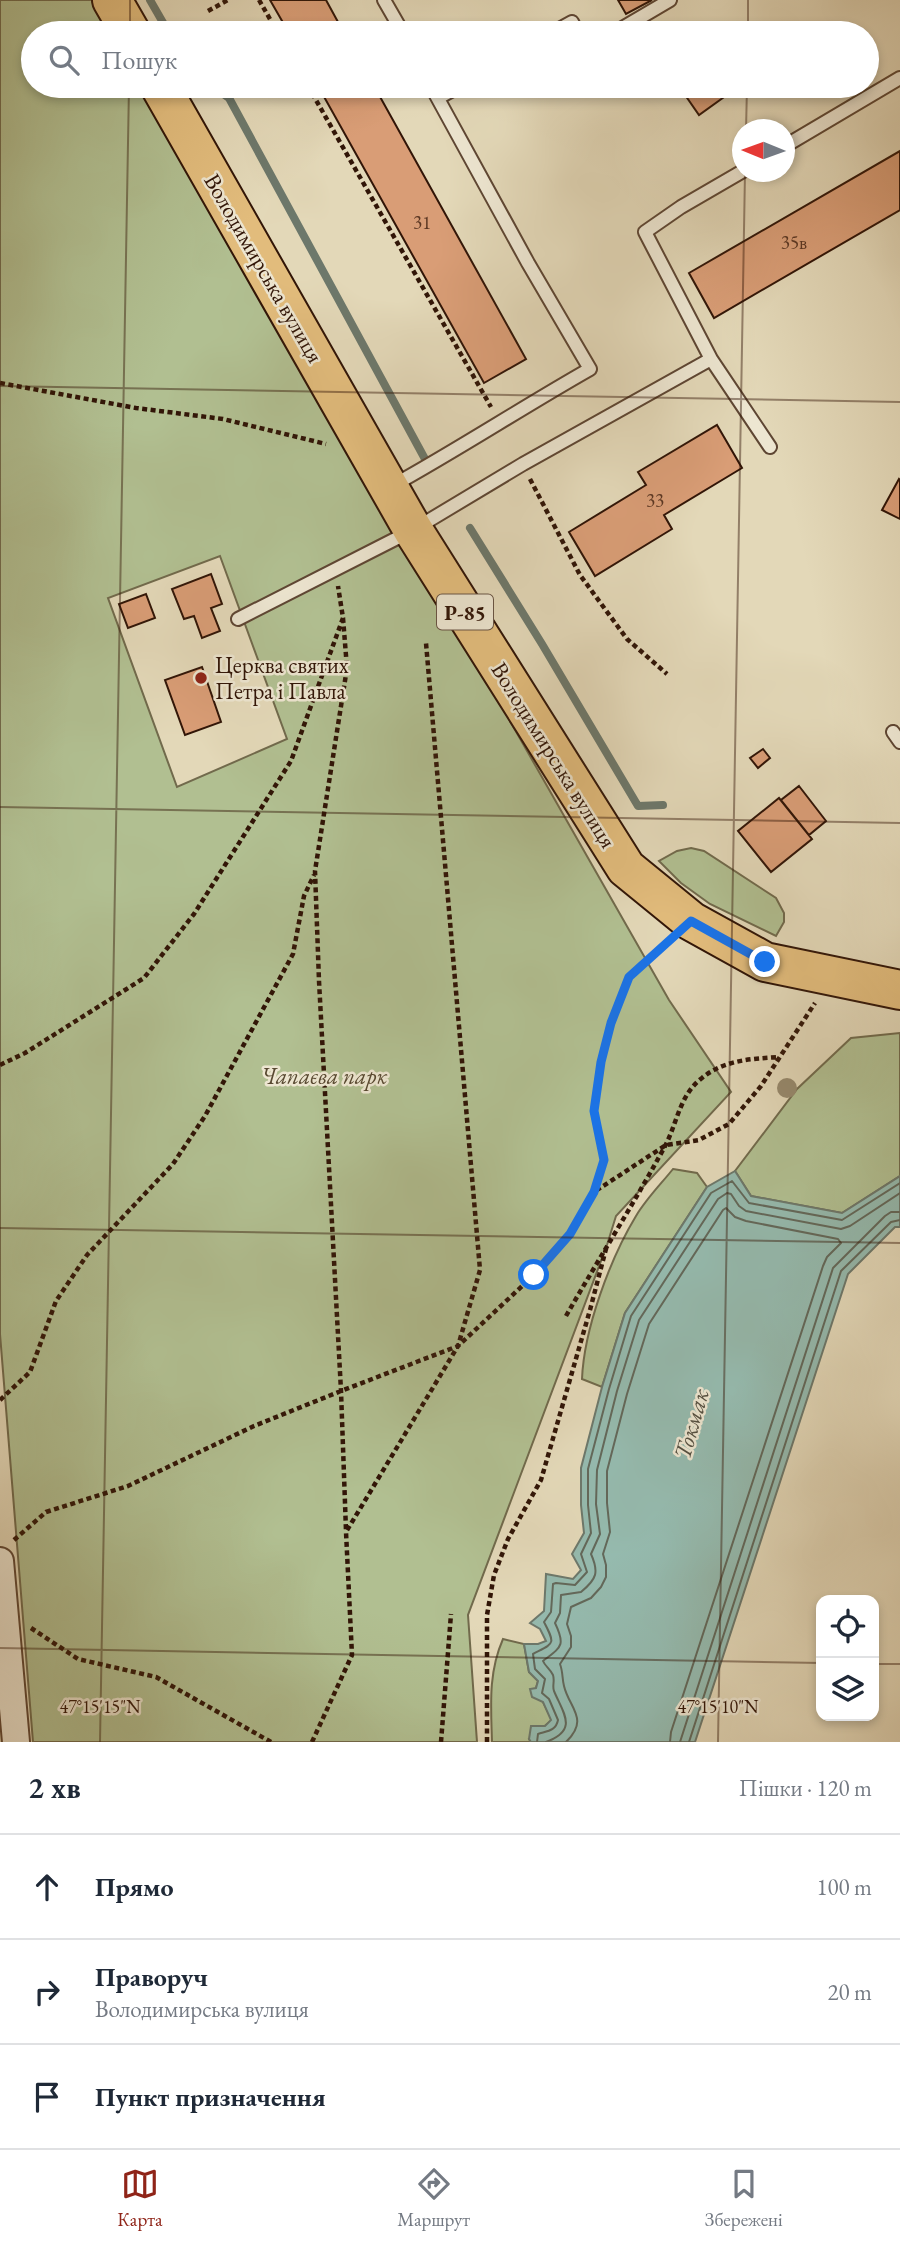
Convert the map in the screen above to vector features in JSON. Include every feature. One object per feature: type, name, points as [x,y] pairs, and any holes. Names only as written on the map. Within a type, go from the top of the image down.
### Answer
[{"type":"main road","points":[[112,0],[124,21]]},
{"type":"main road","name":"Володимирська вулиця","points":[[167,98],[414,530],[626,868],[691,921],[765,962],[900,990]]},
{"type":"street","points":[[5,1552],[5,1671],[16,1742]]},
{"type":"lane","points":[[384,0],[395,21]]},
{"type":"lane","points":[[634,21],[670,0]]},
{"type":"lane","points":[[879,90],[900,78]]},
{"type":"lane","points":[[389,488],[453,453],[499,422],[590,369],[528,263],[438,98]]},
{"type":"lane","points":[[795,140],[866,98]]},
{"type":"lane","points":[[732,177],[645,232],[712,359],[770,447]]},
{"type":"lane","points":[[238,619],[414,530],[523,464],[712,359]]},
{"type":"path","points":[[208,11],[228,0]]},
{"type":"path","points":[[259,0],[271,21]]},
{"type":"path","points":[[315,98],[499,422]]},
{"type":"path","points":[[0,383],[136,408],[223,419],[368,452]]},
{"type":"path","points":[[523,464],[580,575],[626,639],[667,674]]},
{"type":"path","points":[[312,1742],[352,1655],[315,871],[346,668],[344,618],[335,570]]},
{"type":"path","points":[[0,1065],[25,1053],[144,978],[194,914],[291,761],[344,618]]},
{"type":"path","points":[[346,1532],[458,1346],[480,1270],[426,643]]},
{"type":"path","points":[[0,1400],[30,1372],[56,1301],[87,1255],[173,1164],[205,1116],[293,954],[304,896],[315,871]]},
{"type":"path","points":[[5,1552],[46,1512],[128,1486],[254,1426],[458,1346],[534,1275],[570,1234],[594,1192],[604,1160],[594,1111],[601,1062],[611,1023],[629,977],[691,921]]},
{"type":"path","points":[[594,1192],[666,1145],[699,1140],[729,1124],[761,1086],[832,976]]},
{"type":"path","points":[[566,1316],[666,1145],[682,1104],[699,1079],[722,1065],[779,1057]]},
{"type":"path","points":[[487,1742],[487,1615],[494,1575],[508,1539],[541,1480],[607,1245]]},
{"type":"path","points":[[3,1589],[22,1620],[78,1659],[156,1676],[271,1742]]},
{"type":"path","points":[[441,1742],[451,1614]]},
{"type":"green space","name":"Чапаєва парк","points":[[0,0],[99,0],[111,21],[21,21],[21,98],[155,98],[669,1000],[731,1092],[616,1216],[468,1615],[477,1742],[33,1742],[0,1334]],"holes":[[[220,556],[287,739],[177,787],[108,598]]]},
{"type":"green space","points":[[691,848],[704,851],[776,898],[784,913],[784,922],[776,936],[710,904],[681,883],[659,861],[677,851]]},
{"type":"green space","points":[[900,1033],[900,1176],[842,1213],[751,1196],[735,1171],[797,1089],[851,1038]]},
{"type":"green space","points":[[673,1169],[697,1173],[707,1187],[625,1313],[602,1387],[582,1379],[588,1338],[600,1295],[626,1233],[649,1198]]},
{"type":"green space","points":[[503,1639],[524,1644],[529,1672],[538,1681],[536,1688],[552,1720],[529,1739],[531,1742],[492,1742],[493,1677]]},
{"type":"water","name":"Токмак","points":[[735,1171],[751,1196],[842,1213],[900,1176],[900,1227],[895,1227],[848,1274],[695,1742],[531,1742],[531,1726],[545,1726],[551,1720],[543,1702],[532,1697],[530,1689],[536,1688],[538,1681],[529,1672],[524,1644],[546,1641],[540,1629],[530,1623],[544,1611],[546,1574],[573,1579],[581,1570],[572,1554],[584,1533],[581,1468],[625,1313],[707,1187]]},
{"type":"building","points":[[270,0],[326,0],[337,21],[282,21]]},
{"type":"building","points":[[618,0],[652,0],[626,14]]},
{"type":"building","points":[[325,98],[381,98],[526,359],[484,383]]},
{"type":"building","points":[[687,98],[723,98],[699,115]]},
{"type":"building","points":[[900,151],[900,210],[714,318],[689,273]]},
{"type":"building","points":[[717,425],[742,468],[664,515],[672,529],[595,576],[569,532],[646,485],[638,472]]},
{"type":"building","points":[[900,480],[900,519],[882,510]]},
{"type":"building","points":[[211,574],[222,604],[211,608],[220,631],[202,638],[194,616],[184,619],[172,589]]},
{"type":"building","points":[[146,594],[155,618],[128,628],[119,604]]},
{"type":"building","points":[[202,667],[221,722],[185,735],[165,680]]},
{"type":"building","points":[[763,749],[770,758],[758,768],[750,758]]},
{"type":"building","points":[[799,786],[826,821],[809,835],[781,800]]},
{"type":"building","points":[[779,798],[812,839],[771,872],[738,831]]},
{"type":"waterway","points":[[150,0],[162,21]]},
{"type":"waterway","points":[[229,98],[425,459]]},
{"type":"waterway","points":[[470,528],[638,806],[663,805]]},
{"type":"place","name":"Церква святих Петра і Павла","points":[[201,678]]},
{"type":"route","points":[[534,1275],[570,1234],[594,1192],[604,1160],[594,1111],[601,1062],[611,1023],[629,977],[691,921],[765,962]]}]
